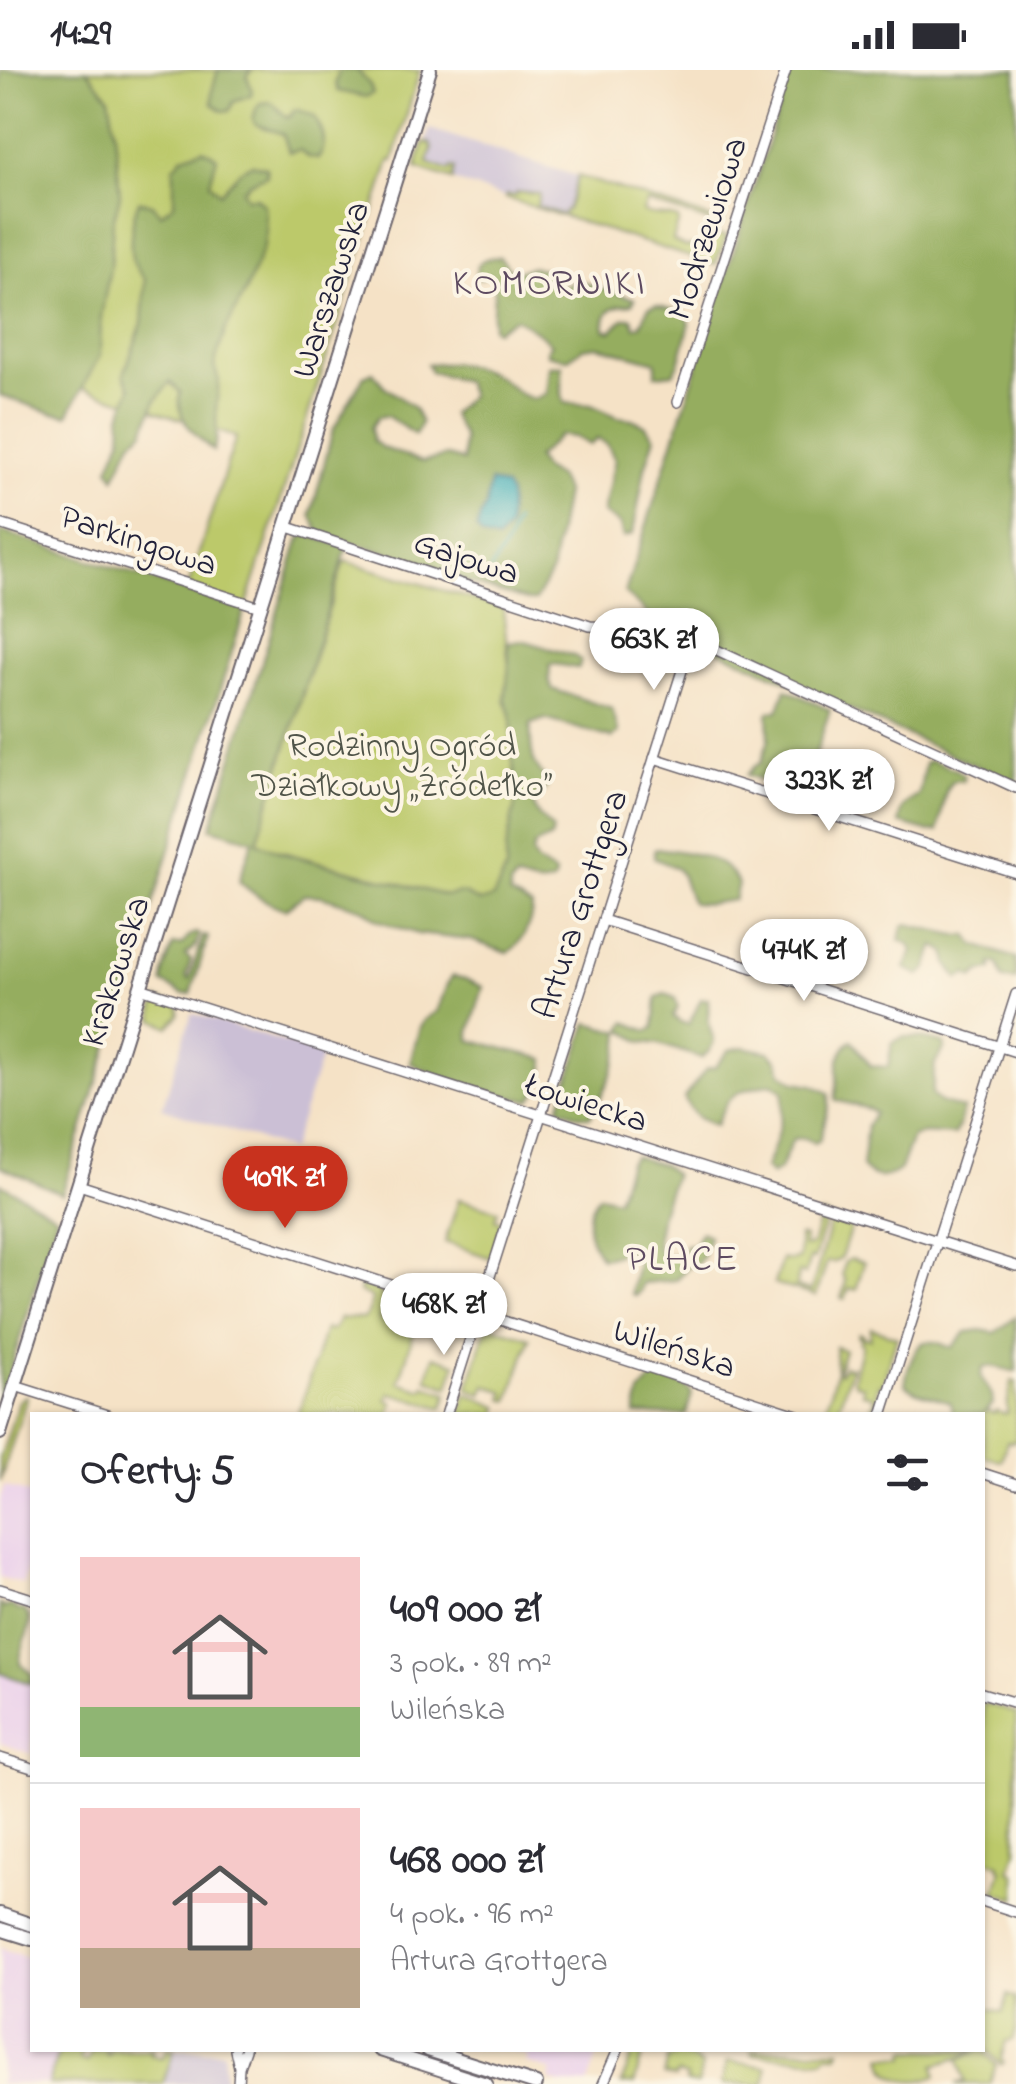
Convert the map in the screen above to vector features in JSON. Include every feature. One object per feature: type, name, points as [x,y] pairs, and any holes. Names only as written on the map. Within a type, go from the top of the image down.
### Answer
[{"type":"street","name":"Warszawska","points":[[286,526],[430,70]]},
{"type":"street","name":"Modrzewiowa","points":[[678,402],[786,70]]},
{"type":"street","name":"Parkingowa","points":[[0,524],[260,607]]},
{"type":"street","name":"Krakowska","points":[[0,1433],[286,526]]},
{"type":"street","name":"Gajowa","points":[[286,526],[590,626],[645,619],[1016,788]]},
{"type":"street","name":"Artura Grottgera","points":[[447,1412],[692,639]]},
{"type":"street","points":[[654,758],[1016,873]]},
{"type":"street","points":[[603,920],[1016,1052]]},
{"type":"street","name":"Łowiecka","points":[[140,988],[1016,1266]]},
{"type":"street","points":[[883,1412],[1016,994]]},
{"type":"street","name":"Wileńska","points":[[79,1185],[788,1412]]},
{"type":"street","points":[[15,1386],[97,1412]]},
{"type":"street","points":[[985,1475],[1016,1484]]},
{"type":"street","points":[[0,1589],[30,1599]]},
{"type":"street","points":[[985,1693],[1016,1703]]},
{"type":"street","points":[[0,1758],[30,1767]]},
{"type":"street","points":[[985,1902],[1016,1912]]},
{"type":"street","points":[[0,1914],[30,1923]]},
{"type":"street","points":[[0,1929],[30,1938]]},
{"type":"street","points":[[235,2052],[239,2068]]},
{"type":"street","points":[[238,2084],[244,2052]]},
{"type":"street","points":[[386,2052],[486,2084]]},
{"type":"street","points":[[434,2052],[536,2084]]},
{"type":"street","points":[[603,2084],[618,2052]]},
{"type":"street","points":[[611,2084],[619,2052]]},
{"type":"shaded area","points":[[430,129],[648,199],[633,239],[417,169]]},
{"type":"shaded area","points":[[192,1013],[322,1054],[291,1150],[162,1108]]},
{"type":"shaded area","points":[[4,1486],[30,1494],[30,1560],[23,1584],[0,1577],[0,1499]]},
{"type":"shaded area","points":[[0,1673],[30,1683],[30,1753],[0,1743]]},
{"type":"shaded area","points":[[0,1948],[30,1958],[30,2052],[67,2052],[58,2084],[0,2084]]},
{"type":"shaded area","points":[[173,2052],[224,2052],[224,2084],[164,2084]]},
{"type":"shaded area","points":[[516,2052],[598,2052],[588,2084],[549,2080],[552,2071],[526,2063],[528,2056]]},
{"type":"green space","points":[[0,70],[420,70],[245,610],[187,590],[236,437],[0,361]]},
{"type":"green space","points":[[0,70],[87,70],[109,97],[120,196],[101,317],[100,355],[68,415],[0,395]]},
{"type":"green space","points":[[218,70],[252,70],[247,77],[251,95],[234,101],[230,110],[223,111],[212,103]]},
{"type":"green space","points":[[340,70],[357,70],[373,93],[366,97],[338,91],[335,82]]},
{"type":"green space","points":[[791,70],[1016,70],[1016,784],[656,622],[625,593]]},
{"type":"green space","points":[[272,102],[286,117],[293,110],[314,116],[323,137],[318,159],[300,150],[289,152],[283,134],[255,124],[256,109],[261,103]]},
{"type":"green space","points":[[424,142],[432,148],[428,163],[450,171],[455,168],[453,180],[416,168]]},
{"type":"green space","points":[[203,149],[217,157],[210,183],[220,193],[252,164],[266,167],[267,175],[242,190],[247,198],[255,197],[264,205],[266,230],[264,245],[225,331],[214,366],[219,381],[217,439],[213,451],[193,432],[181,411],[180,392],[170,382],[156,400],[144,431],[132,441],[115,477],[109,468],[122,437],[121,415],[131,388],[124,374],[142,323],[145,280],[132,258],[135,214],[139,201],[152,204],[161,214],[174,204],[174,167],[183,156]]},
{"type":"green space","points":[[578,176],[722,222],[716,224],[647,202],[643,212],[678,219],[673,241],[685,247],[700,246],[715,236],[727,236],[715,265],[505,198],[516,196],[517,192],[540,194],[537,206],[563,215]]},
{"type":"green space","points":[[500,257],[510,269],[531,267],[558,276],[560,287],[583,282],[635,299],[632,304],[615,307],[608,313],[605,329],[611,331],[624,318],[632,318],[635,327],[641,325],[648,308],[655,305],[684,312],[690,323],[679,364],[673,373],[656,375],[656,362],[598,346],[583,348],[567,359],[547,354],[551,344],[515,318],[496,330],[492,328],[495,280],[489,275],[479,279],[476,276],[482,260]]},
{"type":"green space","points":[[454,363],[493,374],[520,394],[534,399],[546,394],[549,366],[562,365],[565,403],[591,405],[632,419],[645,425],[655,437],[633,534],[623,537],[620,524],[603,513],[615,460],[607,444],[597,439],[590,445],[560,435],[536,458],[543,469],[559,478],[565,492],[551,573],[535,601],[463,581],[405,557],[332,538],[319,532],[311,515],[333,430],[364,376],[373,372],[384,386],[414,408],[421,423],[415,435],[387,416],[378,417],[371,428],[373,441],[422,462],[447,456],[463,461],[463,437],[451,414],[470,395],[464,381],[431,372],[427,364]]},
{"type":"green space","points":[[0,531],[245,610],[62,1194],[0,1166]]},
{"type":"green space","points":[[304,534],[347,547],[257,842],[282,853],[447,896],[461,893],[480,902],[493,898],[506,870],[506,849],[517,794],[511,715],[505,699],[508,642],[522,640],[574,656],[581,661],[579,668],[550,665],[552,689],[612,709],[619,733],[612,738],[545,719],[531,724],[534,761],[548,784],[534,796],[534,807],[553,830],[551,838],[534,846],[532,855],[555,874],[554,881],[549,883],[516,879],[510,886],[510,895],[532,907],[525,933],[508,953],[471,940],[418,934],[377,920],[364,909],[321,896],[304,895],[285,909],[279,907],[239,881],[253,840],[211,828]]},
{"type":"green space","name":"Rodzinny Ogród Działkowy „Źródełko”","points":[[344,561],[503,608],[523,808],[502,911],[256,845]]},
{"type":"green space","points":[[786,689],[830,710],[803,794],[747,775],[761,763],[769,739],[768,714],[778,711]]},
{"type":"green space","points":[[930,760],[964,775],[963,781],[950,784],[938,831],[930,832],[899,823],[902,809],[919,795],[925,763]]},
{"type":"green space","points":[[657,848],[692,853],[724,866],[738,884],[734,900],[692,903],[678,870],[654,858]]},
{"type":"green space","points":[[907,924],[968,935],[975,945],[1016,958],[1016,980],[1003,979],[998,964],[992,963],[992,970],[959,979],[948,965],[946,952],[935,946],[923,973],[905,968],[913,951],[900,940]]},
{"type":"green space","points":[[196,933],[199,935],[195,947],[185,955],[191,960],[186,977],[189,980],[203,936],[208,937],[191,994],[183,994],[163,983],[164,971],[173,945],[182,945]]},
{"type":"green space","points":[[453,976],[483,987],[470,1040],[545,1059],[541,1081],[531,1100],[468,1086],[410,1062],[420,1027],[437,1011]]},
{"type":"green space","points":[[665,994],[675,998],[678,1007],[673,1016],[689,1024],[701,999],[708,999],[714,1042],[702,1058],[642,1042],[622,1030],[626,1022],[648,1031],[654,1028],[657,997]]},
{"type":"green space","points":[[158,999],[180,1006],[179,1015],[169,1027],[154,1019]]},
{"type":"green space","points":[[588,1023],[621,1032],[615,1065],[590,1117],[559,1107]]},
{"type":"green space","points":[[903,1037],[944,1043],[935,1063],[932,1095],[940,1102],[963,1109],[954,1135],[924,1133],[912,1137],[900,1170],[884,1177],[875,1176],[862,1167],[867,1125],[875,1113],[835,1100],[839,1060],[852,1040],[871,1066],[888,1067],[892,1043]]},
{"type":"green space","points":[[743,1047],[769,1052],[778,1060],[782,1073],[795,1082],[829,1093],[820,1140],[815,1143],[793,1139],[780,1169],[771,1175],[765,1168],[778,1130],[783,1091],[772,1083],[736,1094],[716,1125],[697,1116],[684,1098],[706,1069],[715,1067],[729,1050]]},
{"type":"green space","points":[[633,1156],[663,1165],[674,1175],[661,1212],[658,1251],[682,1255],[686,1245],[694,1245],[701,1232],[709,1236],[697,1264],[675,1280],[642,1283],[635,1296],[631,1293],[638,1256],[630,1251],[601,1258],[588,1226],[590,1210],[599,1195],[617,1199]]},
{"type":"green space","points":[[0,1183],[57,1216],[0,1404]]},
{"type":"green space","points":[[459,1199],[498,1210],[495,1219],[502,1222],[490,1258],[445,1242]]},
{"type":"green space","points":[[821,1214],[827,1216],[814,1259],[810,1258],[805,1274],[799,1273],[796,1287],[811,1291],[832,1218],[851,1227],[841,1258],[827,1262],[816,1296],[774,1284],[782,1259],[799,1258],[799,1236],[804,1237],[804,1247],[812,1245]]},
{"type":"green space","points":[[851,1259],[864,1263],[856,1290],[849,1288],[845,1299],[841,1298],[845,1286],[842,1274],[845,1262]]},
{"type":"green space","points":[[360,1285],[382,1292],[381,1297],[386,1299],[380,1319],[414,1332],[399,1382],[448,1393],[443,1408],[390,1393],[387,1400],[393,1402],[390,1412],[299,1412],[325,1329],[332,1331],[340,1318],[364,1319],[368,1314],[372,1298],[359,1292]]},
{"type":"green space","points":[[1016,1317],[1016,1372],[992,1366],[983,1368],[981,1377],[993,1404],[985,1412],[952,1412],[950,1402],[905,1385],[910,1361],[924,1342],[952,1348],[966,1332],[995,1333]]},
{"type":"green space","points":[[492,1326],[530,1338],[509,1401],[503,1399],[505,1392],[486,1385],[482,1394],[468,1388],[486,1330]]},
{"type":"green space","points":[[871,1328],[897,1337],[882,1386],[878,1385],[873,1412],[870,1412],[874,1397],[862,1393],[863,1386],[853,1379],[862,1345],[859,1333],[870,1339]]},
{"type":"green space","points":[[835,1347],[844,1350],[837,1372],[852,1366],[837,1412],[824,1412],[836,1373]]},
{"type":"green space","points":[[434,1356],[456,1363],[449,1387],[427,1379]]},
{"type":"green space","points":[[653,1378],[674,1382],[692,1393],[687,1412],[636,1412],[640,1393]]},
{"type":"green space","points":[[1012,1381],[1016,1382],[1016,1442],[1007,1442],[1001,1461],[985,1456],[985,1412],[989,1408],[988,1412],[994,1414],[1008,1413]]},
{"type":"green space","points":[[466,1393],[499,1407],[498,1412],[461,1412]]},
{"type":"green space","points":[[26,1396],[0,1481],[0,1459],[19,1401]]},
{"type":"green space","points":[[0,1604],[25,1610],[30,1619],[20,1664],[30,1672],[30,1683],[0,1673]]},
{"type":"green space","points":[[985,1704],[1016,1713],[1016,1850],[1010,1871],[1016,1874],[1016,1899],[995,1892],[1002,1869],[1000,1864],[985,1859],[989,1844],[985,1843]]},
{"type":"green space","points":[[1008,1995],[1016,1998],[1016,2029],[1013,2040],[1006,2041],[1001,2065],[985,2048],[985,2008],[1003,2012]]},
{"type":"green space","points":[[58,2052],[84,2052],[79,2059],[87,2062],[91,2052],[107,2052],[108,2056],[110,2052],[152,2052],[151,2055],[163,2058],[165,2052],[173,2052],[163,2084],[48,2084]]},
{"type":"green space","points":[[633,2052],[643,2052],[634,2084],[621,2084]]},
{"type":"green space","points":[[752,2052],[839,2052],[823,2060]]},
{"type":"green space","points":[[907,2052],[970,2052],[935,2065],[937,2076],[920,2080],[896,2076],[885,2065],[883,2056],[906,2057]]},
{"type":"green space","points":[[984,2052],[996,2065],[990,2084],[956,2084],[965,2081],[959,2060]]},
{"type":"green space","points":[[680,2055],[702,2066],[698,2084],[686,2082],[687,2077],[677,2074],[675,2078],[664,2075],[668,2059]]},
{"type":"green space","points":[[728,2061],[767,2067],[765,2084],[722,2084]]},
{"type":"water","points":[[490,482],[505,487],[509,494],[508,528],[497,541],[483,537],[477,530]]},
{"type":"waterway","points":[[490,571],[515,521]]},
{"type":"district","name":"KOMORNIKI","points":[[550,281]]},
{"type":"district","name":"PLACE","points":[[683,1257]]}]
